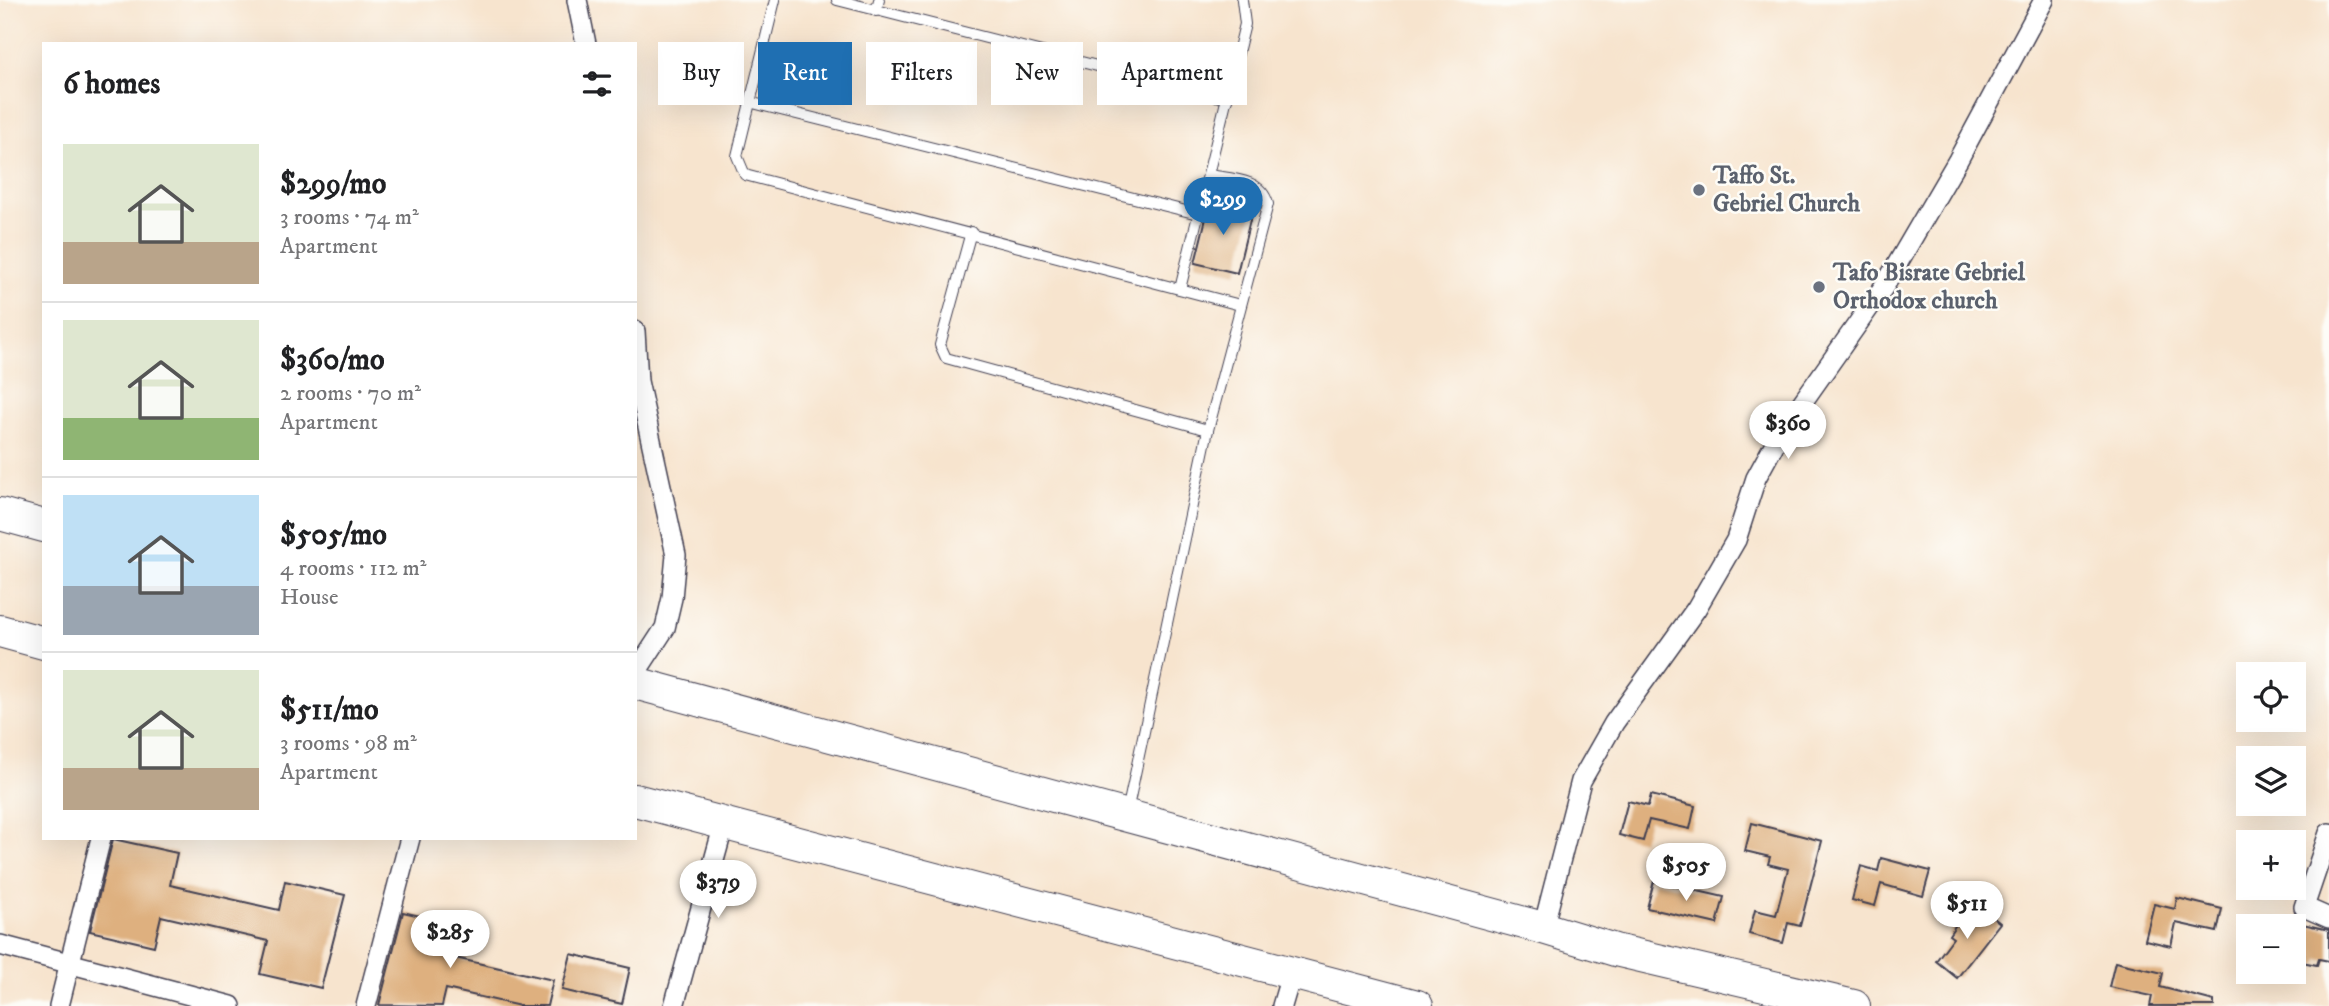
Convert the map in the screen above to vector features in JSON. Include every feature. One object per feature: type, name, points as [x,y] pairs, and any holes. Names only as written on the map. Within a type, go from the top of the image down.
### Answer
[{"type":"highway","points":[[0,514],[42,525]]},
{"type":"highway","points":[[0,631],[42,642]]},
{"type":"highway","points":[[637,684],[1653,960],[1854,1006]]},
{"type":"highway","points":[[637,801],[1417,1006]]},
{"type":"street","points":[[577,0],[586,42]]},
{"type":"street","points":[[1543,928],[1581,781],[1615,723],[1696,610],[1736,540],[1756,478],[1780,434],[1885,285],[1958,160],[2045,0]]},
{"type":"street","points":[[637,364],[638,381],[676,555],[673,598],[665,628],[637,671]]},
{"type":"street","points":[[674,1006],[724,824]]},
{"type":"street","points":[[2329,833],[2305,896],[2304,907],[2329,918]]},
{"type":"street","points":[[59,1006],[101,840]]},
{"type":"street","points":[[366,1006],[410,840]]},
{"type":"street","points":[[0,945],[231,1006]]},
{"type":"street","points":[[1282,1006],[1292,972]]},
{"type":"lane","points":[[775,0],[737,156],[745,175],[971,232],[1240,305]]},
{"type":"lane","points":[[837,0],[877,5],[1097,64]]},
{"type":"lane","points":[[1241,42],[1245,24],[1242,0]]},
{"type":"lane","points":[[749,102],[1198,214]]},
{"type":"lane","points":[[1180,289],[1226,105]]},
{"type":"lane","points":[[1126,816],[1208,430],[1268,204],[1265,193],[1254,184],[1209,175]]},
{"type":"lane","points":[[971,232],[940,345],[946,358],[1208,430]]},
{"type":"building","points":[[1210,202],[1252,212],[1237,273],[1195,263]]},
{"type":"building","points":[[1651,795],[1695,806],[1690,829],[1649,820],[1643,841],[1619,835],[1628,801],[1648,806]]},
{"type":"building","points":[[1752,823],[1822,841],[1800,926],[1788,923],[1783,943],[1749,934],[1755,910],[1776,915],[1788,869],[1768,864],[1770,857],[1745,851]]},
{"type":"building","points":[[113,840],[177,853],[170,885],[279,910],[285,881],[345,895],[321,988],[260,974],[268,941],[161,916],[154,946],[90,931]]},
{"type":"building","points":[[1881,858],[1930,871],[1923,896],[1881,884],[1875,906],[1852,900],[1861,866],[1878,871]]},
{"type":"building","points":[[1654,881],[1724,897],[1717,924],[1647,908]]},
{"type":"building","points":[[2177,898],[2222,909],[2217,932],[2176,923],[2171,946],[2145,940],[2154,904],[2175,909]]},
{"type":"building","points":[[1979,906],[2000,923],[1957,978],[1936,961],[1953,938],[1949,935],[1957,923],[1962,927]]},
{"type":"building","points":[[403,912],[463,926],[455,958],[553,980],[547,1006],[520,1006],[446,989],[442,1006],[379,1005]]},
{"type":"building","points":[[2306,925],[2329,930],[2329,961],[2319,959],[2317,965],[2306,963]]},
{"type":"building","points":[[571,954],[630,968],[622,1004],[562,990]]},
{"type":"building","points":[[2115,962],[2163,973],[2160,987],[2214,1001],[2214,1006],[2150,1006],[2152,996],[2109,987]]},
{"type":"place","name":"Taffo St. Gebriel Church","points":[[1699,190]]},
{"type":"place","name":"Tafo Bisrate Gebriel Orthodox church","points":[[1819,287]]}]
